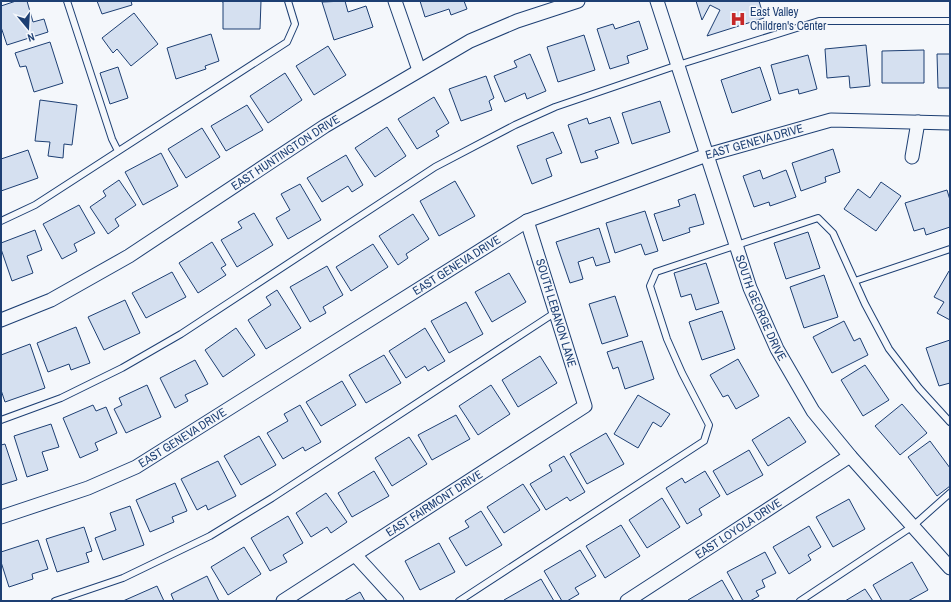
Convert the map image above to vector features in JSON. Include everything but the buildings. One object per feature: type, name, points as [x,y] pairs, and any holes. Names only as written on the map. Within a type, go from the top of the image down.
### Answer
[{"type":"street","points":[[395,1],[419,70]]},
{"type":"street","name":"EAST HUNTINGTON DRIVE","points":[[1,320],[51,300],[129,256],[325,126],[470,41],[517,21],[578,1]]},
{"type":"street","name":"SOUTH GEORGE DRIVE","points":[[657,1],[750,288],[777,349],[813,410],[850,456],[950,568]]},
{"type":"street","name":"EAST GENEVA DRIVE","points":[[1,517],[88,488],[136,467],[527,221],[707,154],[831,120],[950,123]]},
{"type":"street","points":[[912,157],[918,122]]},
{"type":"street","name":"SOUTH LEBANON LANE","points":[[527,221],[585,406]]},
{"type":"street","name":"EAST FAIRMONT DRIVE","points":[[283,601],[356,556],[585,406]]},
{"type":"street","name":"EAST LOYOLA DRIVE","points":[[627,601],[850,456]]},
{"type":"street","points":[[356,556],[397,601]]},
{"type":"lane","points":[[67,1],[112,139],[118,151]]},
{"type":"lane","points":[[1,221],[35,205],[287,42],[295,24],[288,1]]},
{"type":"lane","points":[[1,420],[62,398],[122,368],[181,334],[435,167],[555,107],[678,65],[819,21],[950,21]]},
{"type":"lane","points":[[459,601],[704,441],[709,426],[682,373],[667,339],[650,286],[656,272],[818,218],[833,233],[889,349],[918,388],[950,422]]},
{"type":"lane","points":[[855,281],[950,249]]},
{"type":"lane","points":[[55,601],[123,578],[210,536],[279,493],[556,312]]},
{"type":"lane","points":[[800,601],[914,526],[950,493]]},
{"type":"place","name":"East Valley Children's Center","points":[[738,19]]}]
